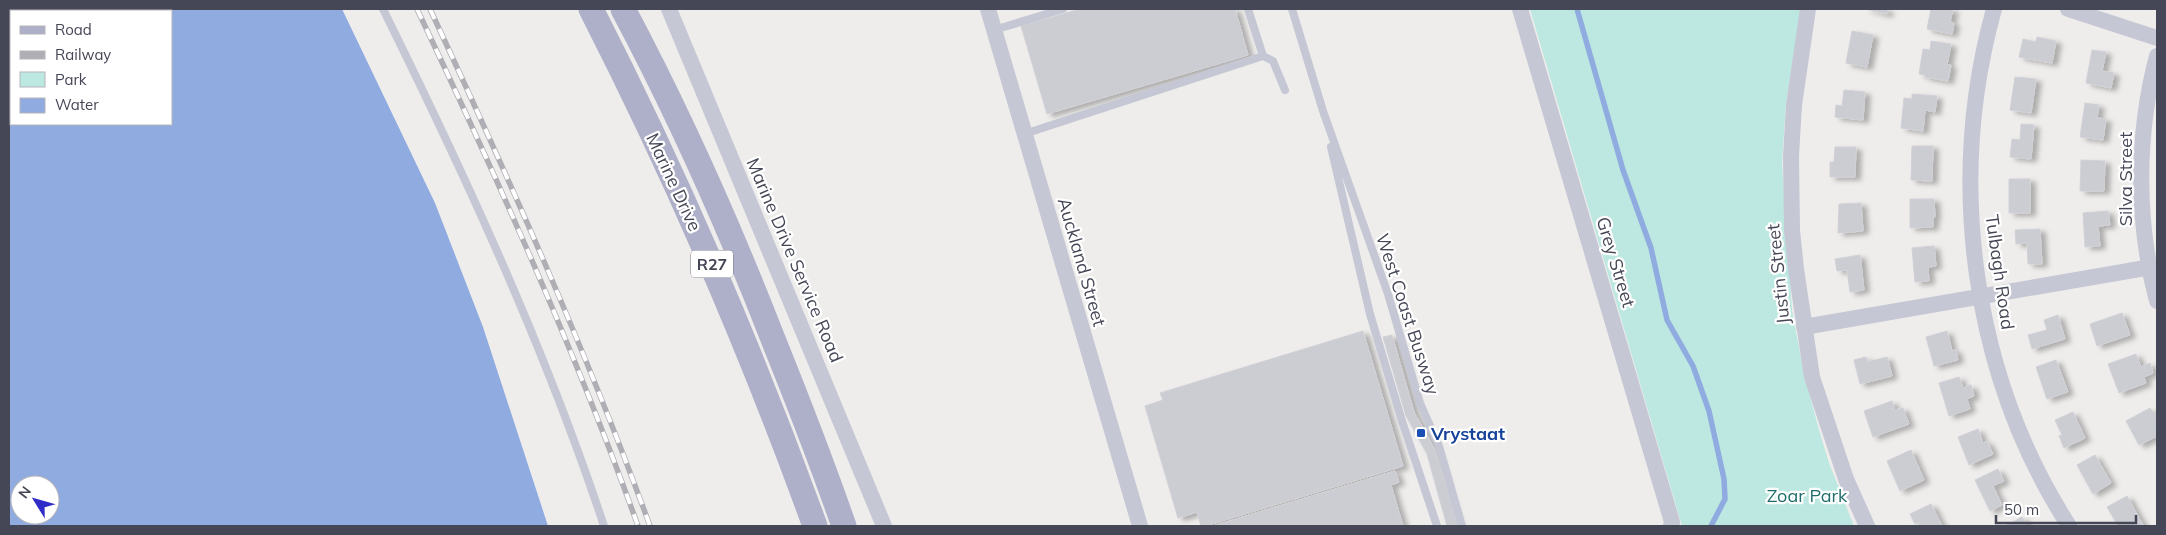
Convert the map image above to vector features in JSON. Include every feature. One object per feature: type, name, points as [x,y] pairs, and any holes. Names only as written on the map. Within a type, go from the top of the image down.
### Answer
[{"type":"main road","name":"Marine Drive","points":[[591,9],[628,81],[708,255],[782,435],[815,526]]},
{"type":"main road","name":"Marine Drive","points":[[623,9],[656,70],[736,245],[809,427],[844,526]]},
{"type":"street","name":"Marine Drive Service Road","points":[[669,9],[884,526]]},
{"type":"street","name":"Auckland Street","points":[[988,9],[1140,526]]},
{"type":"street","name":"Grey Street","points":[[1520,9],[1669,512],[1671,526]]},
{"type":"street","name":"Justin Street","points":[[1808,9],[1794,104],[1791,156],[1792,230],[1812,377],[1846,479],[1867,526]]},
{"type":"street","name":"Tulbagh Road","points":[[1994,9],[1981,63],[1972,141],[1971,219],[1980,298],[1991,346],[2012,412],[2044,483],[2069,526]]},
{"type":"street","points":[[2068,9],[2157,38]]},
{"type":"street","name":"Silva Street","points":[[2157,56],[2146,108],[2142,170],[2143,214],[2157,301]]},
{"type":"street","points":[[1804,328],[2153,267]]},
{"type":"lane","points":[[383,9],[431,106],[517,297],[580,454],[604,526]]},
{"type":"lane","points":[[994,30],[1063,9]]},
{"type":"lane","points":[[1248,9],[1263,56],[1272,61],[1285,90]]},
{"type":"lane","name":"West Coast Busway","points":[[1292,9],[1323,111],[1388,294],[1420,403],[1439,446],[1462,526]]},
{"type":"lane","points":[[1024,134],[1263,56]]},
{"type":"lane","name":"West Coast Busway","points":[[1323,111],[1370,314],[1402,421],[1437,526]]},
{"type":"green space","name":"Zoar Park","points":[[1530,9],[1801,9],[1786,103],[1782,162],[1792,310],[1804,374],[1819,430],[1829,463],[1854,526],[1682,526]]},
{"type":"water","points":[[9,9],[342,9],[435,203],[483,327],[548,526],[9,526]]},
{"type":"building","points":[[1080,9],[1235,9],[1248,55],[1047,114],[1021,26]]},
{"type":"building","points":[[1865,9],[1888,9],[1887,14]]},
{"type":"building","points":[[1931,9],[1953,9],[1950,22],[1954,23],[1952,34],[1927,29]]},
{"type":"building","points":[[1852,31],[1873,35],[1867,67],[1846,63]]},
{"type":"building","points":[[2037,37],[2056,41],[2052,63],[2019,57],[2023,39],[2036,42]]},
{"type":"building","points":[[1931,41],[1951,44],[1947,65],[1951,65],[1948,81],[1925,77],[1925,75],[1919,74],[1923,49],[1930,50]]},
{"type":"building","points":[[2092,50],[2106,52],[2102,71],[2114,73],[2111,88],[2086,83]]},
{"type":"building","points":[[2015,77],[2036,79],[2031,113],[2010,110]]},
{"type":"building","points":[[1844,90],[1865,92],[1863,120],[1835,117],[1836,105],[1842,106]]},
{"type":"building","points":[[1912,94],[1937,96],[1935,112],[1925,110],[1923,131],[1901,128],[1904,98],[1912,99]]},
{"type":"building","points":[[2085,103],[2099,105],[2097,118],[2106,119],[2103,140],[2080,137]]},
{"type":"building","points":[[2021,124],[2034,125],[2031,159],[2010,157],[2012,139],[2020,140]]},
{"type":"building","points":[[1912,146],[1933,146],[1932,181],[1911,180]]},
{"type":"building","points":[[1835,147],[1856,147],[1855,177],[1830,177],[1830,162],[1834,162]]},
{"type":"building","points":[[2081,160],[2105,161],[2104,191],[2080,191]]},
{"type":"building","points":[[2009,179],[2030,179],[2030,213],[2009,213]]},
{"type":"building","points":[[1910,199],[1934,199],[1935,217],[1933,218],[1933,227],[1910,228]]},
{"type":"building","points":[[1861,203],[1863,231],[1838,233],[1839,204]]},
{"type":"building","points":[[2108,211],[2110,225],[2098,226],[2100,246],[2085,247],[2083,213]]},
{"type":"building","points":[[2040,229],[2042,264],[2028,264],[2027,243],[2016,244],[2015,230]]},
{"type":"building","points":[[1934,246],[1936,266],[1928,267],[1929,281],[1915,282],[1912,248]]},
{"type":"building","points":[[1860,255],[1864,290],[1850,292],[1847,270],[1837,271],[1835,259]]},
{"type":"building","points":[[2122,313],[2130,335],[2097,346],[2090,324]]},
{"type":"building","points":[[2058,315],[2065,339],[2032,349],[2028,335],[2047,330],[2044,320]]},
{"type":"building","points":[[1363,331],[1403,466],[1205,526],[1201,526],[1197,512],[1178,518],[1145,406],[1163,400],[1160,393]]},
{"type":"building","points":[[1947,331],[1952,351],[1956,350],[1958,360],[1934,366],[1926,337]]},
{"type":"building","name":"Vrystaat","points":[[1392,335],[1414,412],[1435,450],[1458,526],[1447,526],[1427,454],[1406,416],[1383,337]]},
{"type":"building","points":[[2136,354],[2141,367],[2150,363],[2153,373],[2144,377],[2146,383],[2119,393],[2108,364]]},
{"type":"building","points":[[1866,357],[1867,362],[1887,357],[1892,376],[1860,384],[1854,360]]},
{"type":"building","points":[[2056,360],[2068,392],[2047,399],[2036,367]]},
{"type":"building","points":[[1959,377],[1963,388],[1971,385],[1974,396],[1967,399],[1970,409],[1949,416],[1939,383]]},
{"type":"building","points":[[1892,401],[1895,410],[1903,408],[1909,424],[1873,437],[1864,411]]},
{"type":"building","points":[[2150,408],[2157,418],[2157,436],[2139,445],[2126,421]]},
{"type":"building","points":[[2073,412],[2085,438],[2064,448],[2059,436],[2062,435],[2055,420]]},
{"type":"building","points":[[1978,429],[1983,443],[1987,441],[1993,454],[1969,465],[1958,437]]},
{"type":"building","points":[[1911,450],[1924,480],[1900,491],[1887,461]]},
{"type":"building","points":[[2095,455],[2111,483],[2093,494],[2077,465]]},
{"type":"building","points":[[1998,469],[2004,481],[1993,486],[2002,505],[1990,511],[1975,480]]},
{"type":"building","points":[[1395,471],[1399,482],[1391,485],[1403,526],[1213,526]]},
{"type":"building","points":[[2127,496],[2143,525],[2118,526],[2107,507]]},
{"type":"building","points":[[1931,504],[1942,526],[1920,526],[1918,522],[1915,524],[1910,514]]},
{"type":"building","points":[[2022,517],[2027,526],[2005,526]]},
{"type":"waterway","points":[[1577,9],[1623,170],[1651,248],[1667,320],[1693,366],[1709,411],[1724,479],[1725,499],[1711,526]]},
{"type":"railway","points":[[417,9],[534,265],[614,460],[638,526]]},
{"type":"railway","points":[[430,9],[546,265],[600,395],[650,526]]},
{"type":"place","name":"Vrystaat","points":[[1421,433]]}]
